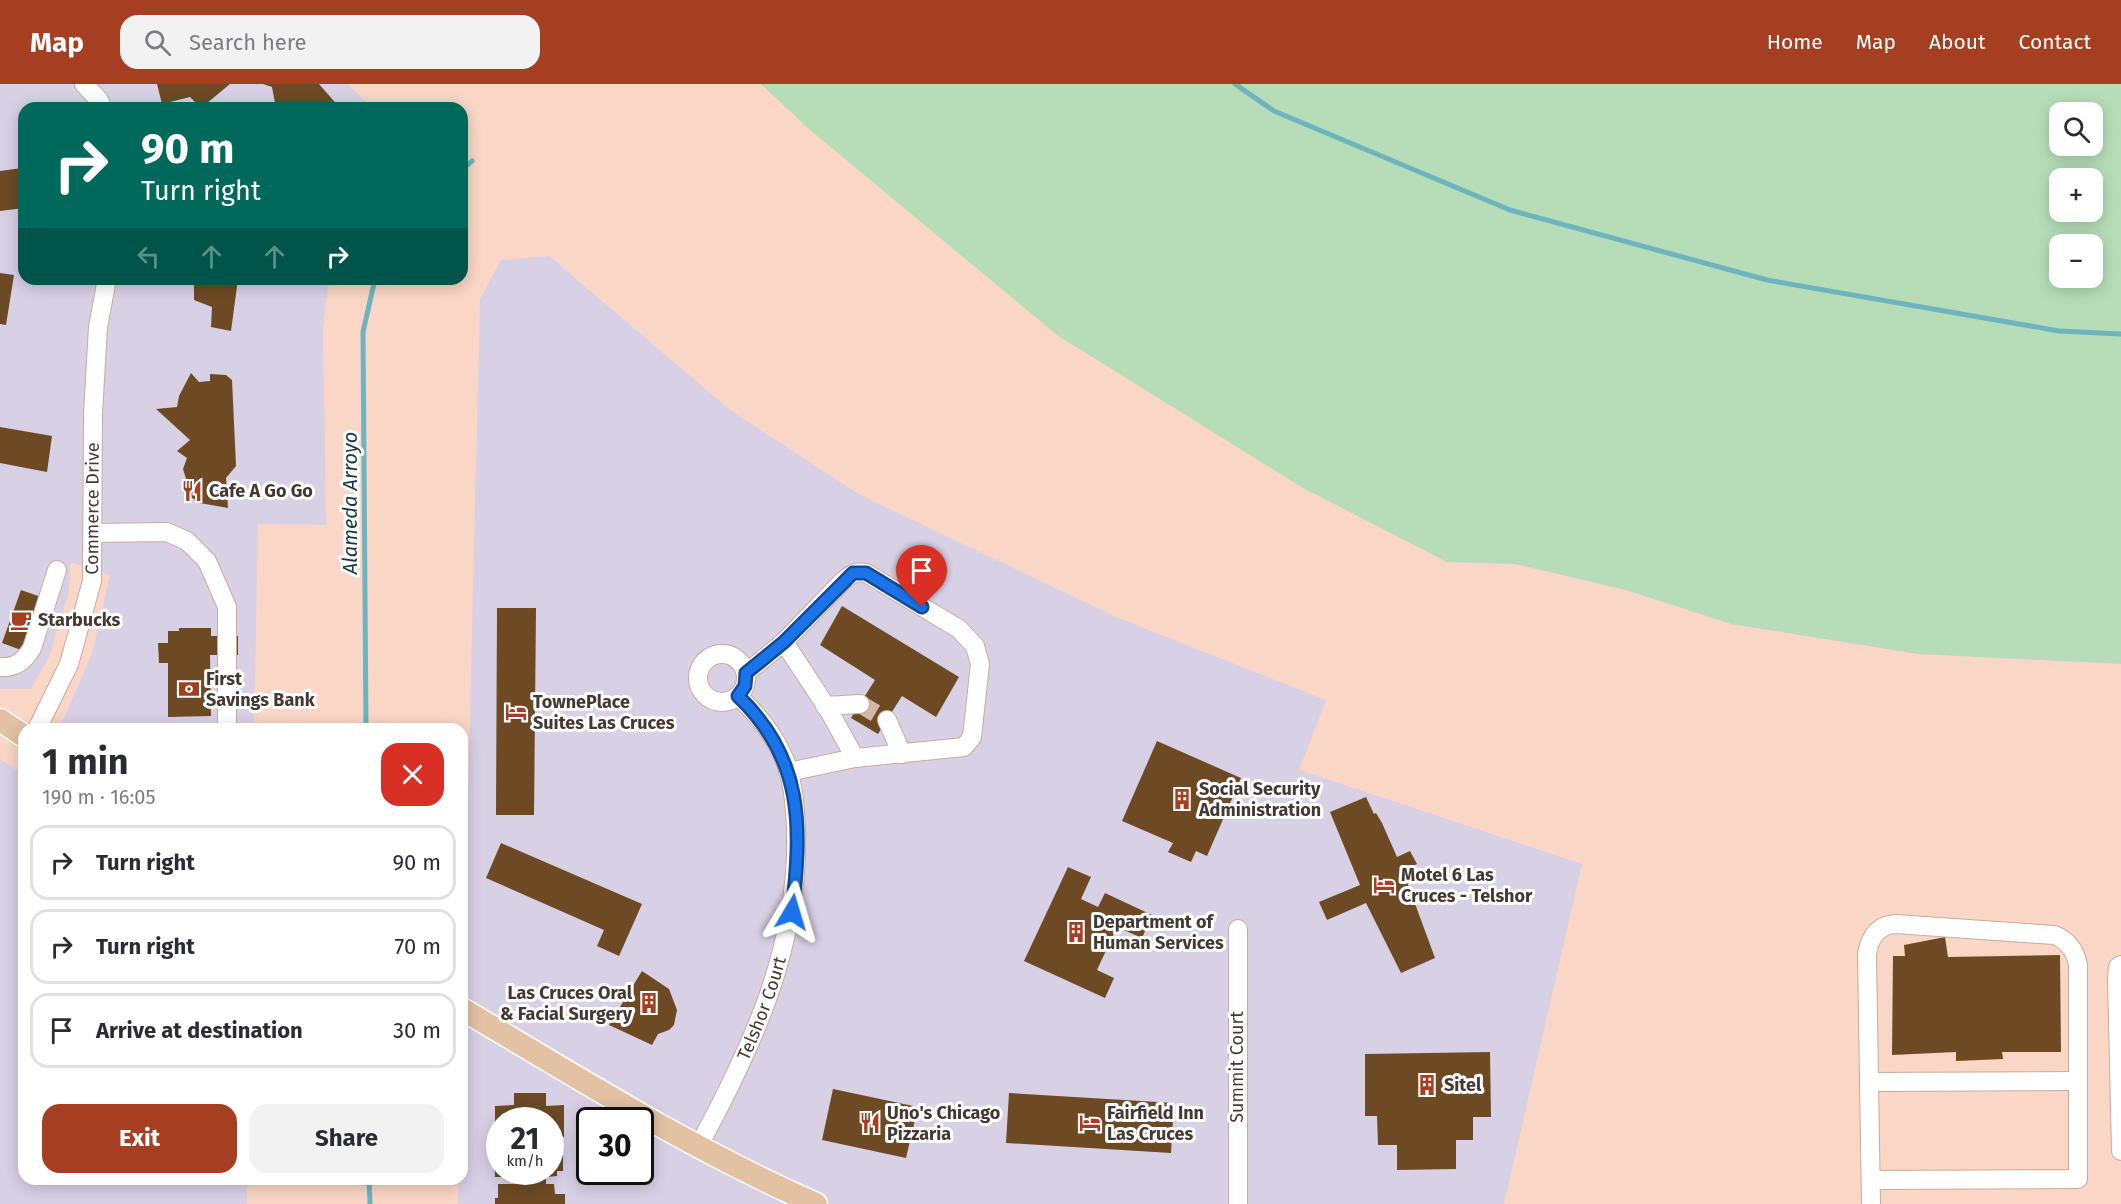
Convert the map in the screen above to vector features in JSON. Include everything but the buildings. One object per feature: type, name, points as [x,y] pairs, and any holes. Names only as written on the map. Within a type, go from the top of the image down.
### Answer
[{"type":"main road","points":[[0,720],[18,732]]},
{"type":"main road","points":[[468,1013],[698,1147],[749,1174],[816,1204]]},
{"type":"street","points":[[84,84],[100,102]]},
{"type":"street","name":"Commerce Drive","points":[[40,723],[69,664],[92,581],[93,414],[97,338],[105,285]]},
{"type":"street","points":[[93,533],[167,532],[187,541],[207,561],[227,607],[227,723]]},
{"type":"street","points":[[0,667],[17,665],[26,659],[32,648],[57,570]]},
{"type":"street","points":[[746,673],[784,642],[842,582],[853,573],[860,572],[885,584],[969,638],[979,656],[980,664],[970,743],[964,747],[855,758],[788,772]]},
{"type":"street","points":[[784,642],[855,758]]},
{"type":"street","points":[[727,654],[740,661],[746,673],[745,686],[738,696],[722,702],[706,697],[698,683],[700,667],[711,656],[727,654]]},
{"type":"street","name":"Telshor Court","points":[[698,1147],[734,1082],[755,1034],[779,968],[792,912],[797,862],[795,800],[783,754],[756,713],[738,696]]},
{"type":"street","points":[[825,706],[860,704]]},
{"type":"street","points":[[887,720],[902,754]]},
{"type":"street","points":[[1871,1180],[2078,1179],[2078,965],[2074,951],[2065,941],[2054,935],[1896,924],[1878,930],[1870,941],[1867,954],[1871,1204]]},
{"type":"street","name":"Summit Court","points":[[1238,929],[1238,1204]]},
{"type":"street","points":[[2121,965],[2118,967],[2117,978],[2121,1151]]},
{"type":"street","points":[[1870,1082],[2078,1080]]},
{"type":"shaded area","points":[[0,84],[347,84],[366,102],[18,102],[18,285],[328,285],[323,328],[326,525],[258,524],[254,723],[62,723],[92,654],[110,575],[71,562],[68,595],[49,657],[31,689],[0,689]]},
{"type":"shaded area","points":[[549,256],[730,410],[860,495],[1118,618],[1326,700],[1299,770],[1582,864],[1504,1204],[458,1204],[459,1185],[468,1185],[468,798],[480,299],[501,260]]},
{"type":"shaded area","points":[[0,759],[18,771],[18,1185],[246,1185],[247,1204],[0,1204]]},
{"type":"green space","points":[[761,84],[2121,84],[2121,664],[1918,654],[1731,624],[1626,590],[1515,564],[1447,562],[1303,488],[1057,335],[809,129]]},
{"type":"waterway","points":[[1235,84],[1274,111],[1510,210],[1767,280],[2059,331],[2121,334]]},
{"type":"waterway","name":"Alameda Arroyo","points":[[468,165],[472,161]]},
{"type":"waterway","name":"Alameda Arroyo","points":[[366,723],[363,332],[374,285]]},
{"type":"waterway","name":"Alameda Arroyo","points":[[369,1185],[370,1204]]},
{"type":"tunnel","points":[[860,704],[887,720]]},
{"type":"place","name":"Cafe A Go Go","points":[[192,491]]},
{"type":"place","name":"Starbucks","points":[[21,620]]},
{"type":"place","name":"First Savings Bank","points":[[189,689]]},
{"type":"place","name":"TownePlace Suites Las Cruces","points":[[516,712]]},
{"type":"place","name":"Social Security Administration","points":[[1182,799]]},
{"type":"place","name":"Motel 6 Las Cruces - Telshor","points":[[1384,885]]},
{"type":"place","name":"Department of Human Services","points":[[1076,932]]},
{"type":"place","name":"Las Cruces Oral & Facial Surgery","points":[[649,1003]]},
{"type":"place","name":"Sitel","points":[[1427,1085]]},
{"type":"place","name":"Uno's Chicago Pizzaria","points":[[870,1123]]},
{"type":"place","name":"Fairfield Inn Las Cruces","points":[[1090,1123]]},
{"type":"route","points":[[792,912],[797,862],[795,800],[783,754],[756,713],[738,696],[745,686],[746,673],[784,642],[853,573],[866,573],[922,607]]}]
